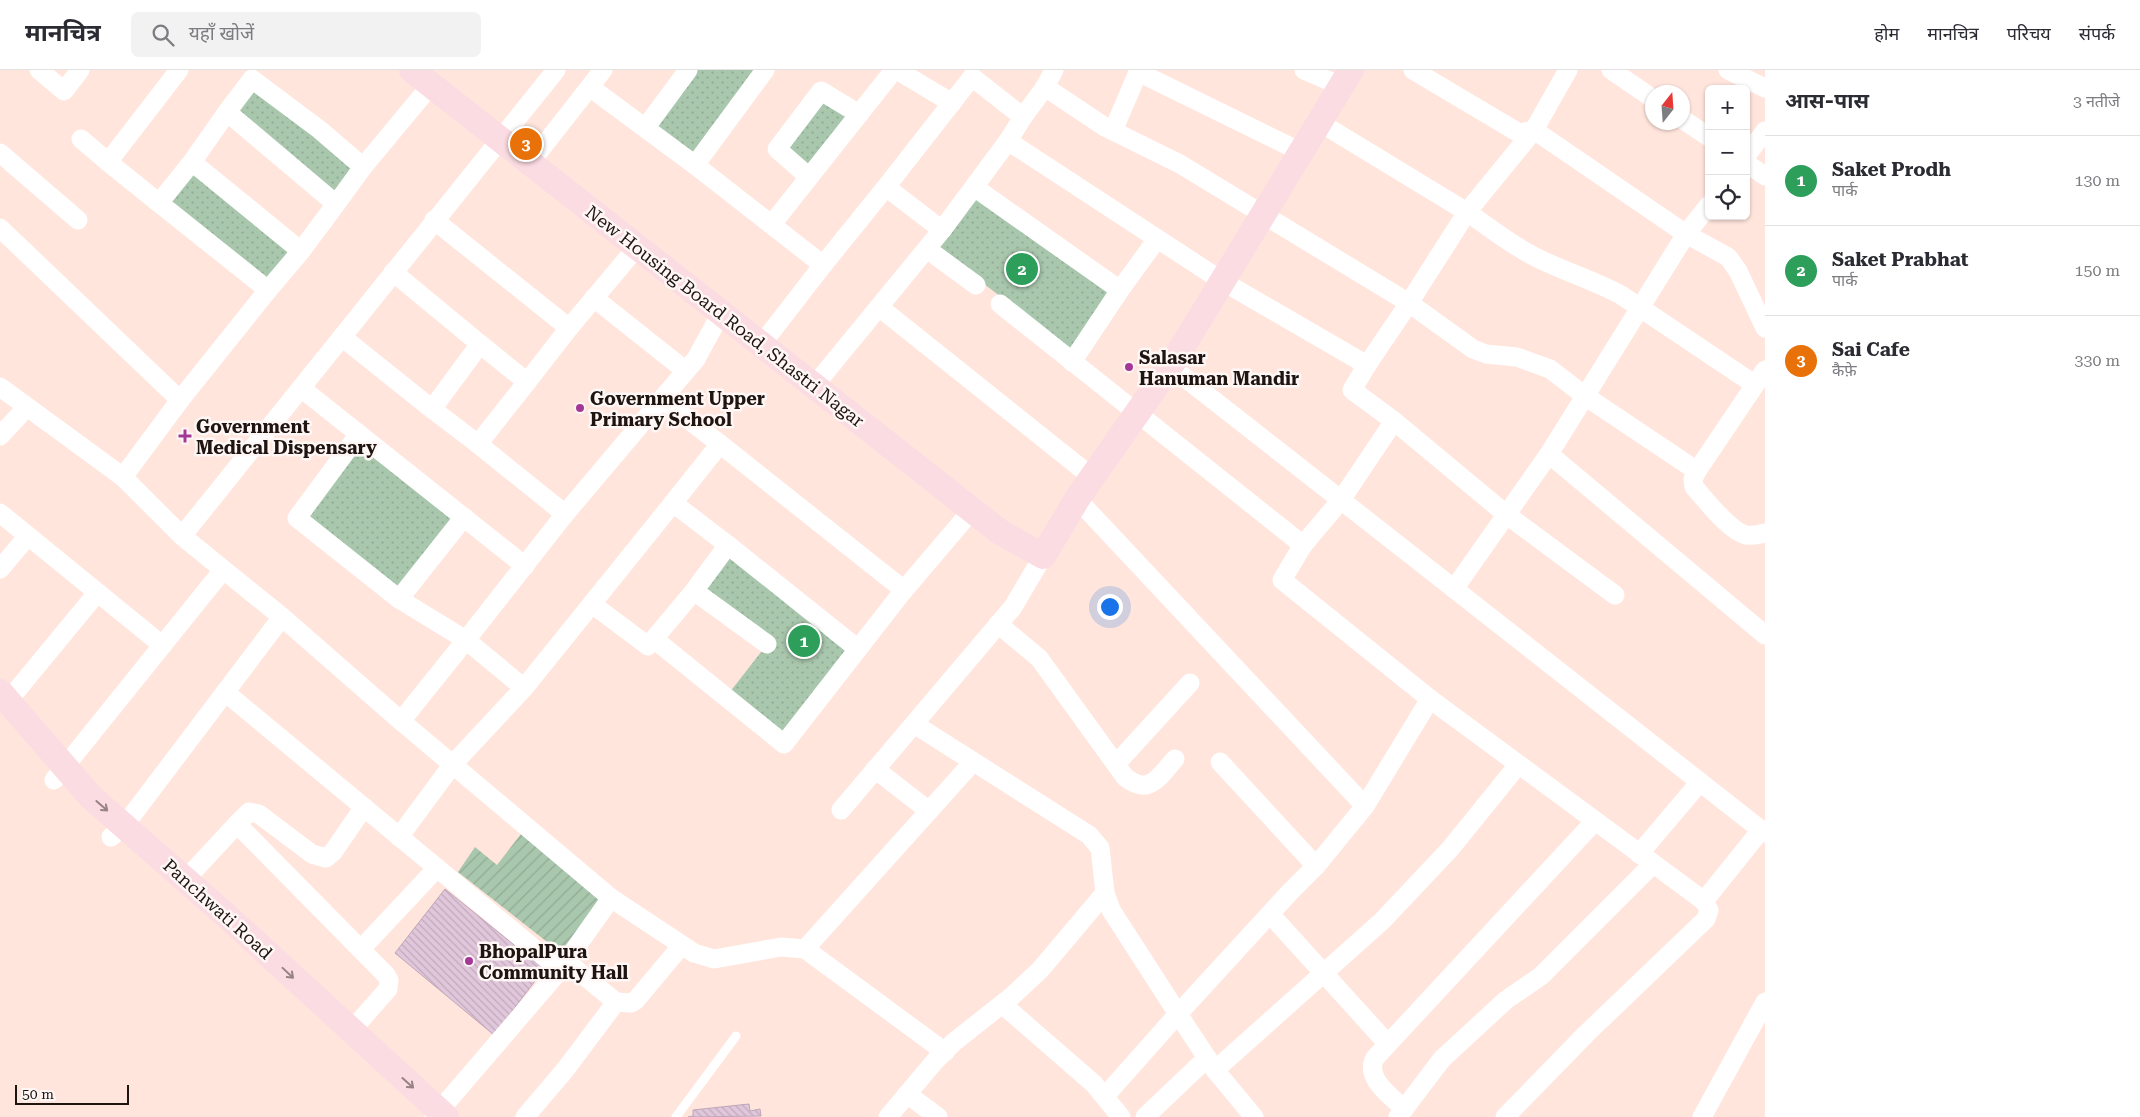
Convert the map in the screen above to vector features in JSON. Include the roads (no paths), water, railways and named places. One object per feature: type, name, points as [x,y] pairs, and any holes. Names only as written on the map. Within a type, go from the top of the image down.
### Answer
[{"type":"street","points":[[39,70],[64,91],[80,70]]},
{"type":"street","points":[[108,162],[179,70]]},
{"type":"street","points":[[182,536],[556,70]]},
{"type":"street","points":[[530,163],[591,88],[603,70]]},
{"type":"street","points":[[646,127],[688,70]]},
{"type":"street","points":[[695,165],[765,70]]},
{"type":"street","points":[[772,224],[895,70],[952,103]]},
{"type":"street","points":[[814,386],[942,230],[1008,141],[1045,87],[1054,70]]},
{"type":"street","points":[[841,810],[1014,606],[1077,499],[1170,366],[1346,78],[1304,70]]},
{"type":"street","points":[[1413,70],[1519,133],[1534,130],[1686,234],[1728,257],[1738,271],[1765,328]]},
{"type":"street","points":[[1612,70],[1645,93]]},
{"type":"street","points":[[1729,70],[1765,88]]},
{"type":"street","points":[[1112,131],[1139,71],[1301,152]]},
{"type":"street","points":[[1565,71],[1534,130],[1467,212],[1409,303],[1367,364],[1352,390],[1394,421],[1506,515],[1615,596]]},
{"type":"street","points":[[159,202],[192,162],[227,112],[247,74],[320,130],[363,167]]},
{"type":"street","points":[[761,344],[974,74],[1023,117]]},
{"type":"street","points":[[123,477],[180,400],[301,251],[363,167],[422,78]]},
{"type":"street","name":"New Housing Board Road, Shastri Nagar","points":[[422,78],[1000,532],[1043,556]]},
{"type":"street","points":[[1045,87],[1112,131],[1180,164],[1409,303],[1473,349],[1486,354],[1517,357],[1544,366],[1585,396],[1697,471]]},
{"type":"street","points":[[591,88],[646,127],[823,265]]},
{"type":"street","points":[[809,177],[777,149],[822,91],[859,114]]},
{"type":"street","points":[[227,112],[336,204]]},
{"type":"street","points":[[1319,122],[1467,212],[1520,249],[1547,263],[1598,283],[1759,377],[1693,479],[1694,487],[1734,529],[1746,535],[1755,536],[1765,533]]},
{"type":"street","points":[[1690,124],[1705,134]]},
{"type":"street","points":[[1750,151],[1765,131]]},
{"type":"street","points":[[81,140],[268,290]]},
{"type":"street","points":[[1008,141],[1222,282],[1367,364]]},
{"type":"street","points":[[0,153],[78,220]]},
{"type":"street","points":[[192,162],[301,251]]},
{"type":"street","points":[[1750,166],[1765,176]]},
{"type":"street","points":[[886,187],[942,230]]},
{"type":"street","points":[[974,187],[1120,290]]},
{"type":"street","points":[[1454,589],[1549,454],[1686,234],[1705,210]]},
{"type":"street","points":[[434,220],[569,328]]},
{"type":"street","points":[[0,228],[180,400]]},
{"type":"street","points":[[1072,362],[1156,239]]},
{"type":"street","points":[[478,444],[569,328],[637,247]]},
{"type":"street","points":[[927,249],[976,285]]},
{"type":"street","points":[[393,272],[527,382]]},
{"type":"street","points":[[594,298],[686,371]]},
{"type":"street","points":[[1000,304],[1303,545]]},
{"type":"street","points":[[879,307],[1092,478]]},
{"type":"street","points":[[401,721],[565,514],[696,359],[721,313]]},
{"type":"street","points":[[342,337],[565,514]]},
{"type":"street","points":[[432,409],[480,344]]},
{"type":"street","points":[[1170,366],[1763,831],[1704,901]]},
{"type":"street","points":[[0,387],[123,477],[182,536],[282,617],[401,721],[611,898],[682,946],[703,957],[714,958],[781,947],[806,949],[945,1052]]},
{"type":"street","points":[[300,388],[525,566]]},
{"type":"street","points":[[662,399],[904,590]]},
{"type":"street","points":[[0,436],[27,407]]},
{"type":"street","points":[[1394,421],[1342,500],[1303,545],[1282,580],[1430,699],[1704,901],[1709,910],[1706,919],[1586,1034],[1505,1117]]},
{"type":"street","points":[[359,434],[297,518],[398,599],[466,640],[524,688]]},
{"type":"street","points":[[399,837],[453,764],[524,688],[720,444]]},
{"type":"street","points":[[1549,454],[1765,635]]},
{"type":"street","points":[[1077,499],[1365,806]]},
{"type":"street","points":[[673,503],[858,649]]},
{"type":"street","points":[[654,639],[784,744],[904,590],[972,510]]},
{"type":"street","points":[[0,513],[27,537],[162,645]]},
{"type":"street","points":[[398,599],[464,517]]},
{"type":"street","points":[[0,569],[27,537]]},
{"type":"street","points":[[592,604],[648,646],[694,591],[728,545]]},
{"type":"street","points":[[60,774],[223,570]]},
{"type":"street","points":[[694,591],[767,644]]},
{"type":"street","points":[[3,703],[97,593]]},
{"type":"street","points":[[118,832],[282,617]]},
{"type":"street","points":[[998,624],[1039,658],[1125,777],[1133,783],[1145,786],[1153,783],[1176,758]]},
{"type":"street","points":[[1116,764],[1190,683]]},
{"type":"street","points":[[225,692],[437,868],[563,965],[616,1002],[631,1003],[636,1000],[682,946]]},
{"type":"street","points":[[1105,1096],[1178,1014],[1316,866],[1365,806],[1430,699]]},
{"type":"street","name":"Panchwati Road","points":[[3,703],[60,774],[79,808],[118,832],[185,880],[352,1031],[435,1115]]},
{"type":"street","points":[[914,724],[1089,835],[1100,848],[1105,894],[1111,910],[1211,1064],[1254,1117]]},
{"type":"street","points":[[806,949],[973,762]]},
{"type":"street","points":[[1220,762],[1316,866]]},
{"type":"street","points":[[1145,1117],[1325,973],[1382,921],[1450,849],[1518,765]]},
{"type":"street","points":[[875,769],[929,811]]},
{"type":"street","points":[[1595,821],[1375,1058],[1371,1071],[1373,1077],[1401,1113],[1442,1059],[1491,1012],[1542,976],[1646,859],[1700,782]]},
{"type":"street","points":[[185,880],[249,812],[259,814],[312,854],[326,858],[333,852],[364,807]]},
{"type":"street","points":[[237,824],[386,975],[389,984],[385,993],[352,1031]]},
{"type":"street","name":"Panchwati Road","points":[[118,832],[226,938],[435,1115]]},
{"type":"street","points":[[361,949],[437,868]]},
{"type":"street","points":[[888,1117],[945,1052],[1040,970],[1105,894]]},
{"type":"street","points":[[435,1115],[563,965],[611,898]]},
{"type":"street","points":[[1270,914],[1388,1044]]},
{"type":"street","points":[[525,1117],[565,1070],[616,1002]]},
{"type":"street","points":[[1702,1117],[1765,1002]]},
{"type":"street","points":[[1002,1004],[1094,1084],[1121,1117]]},
{"type":"street","points":[[907,1094],[938,1117]]},
{"type":"lane","points":[[676,1117],[736,1036]]},
{"type":"place","name":"Sai Cafe","points":[[526,144]]},
{"type":"place","name":"Saket Prabhat","points":[[1022,269]]},
{"type":"place","name":"Salasar Hanuman Mandir","points":[[1129,367]]},
{"type":"place","name":"Government Upper Primary School","points":[[580,408]]},
{"type":"place","name":"Government Medical Dispensary","points":[[185,436]]},
{"type":"place","name":"Saket Prodh","points":[[804,641]]},
{"type":"place","name":"BhopalPura Community Hall","points":[[469,961]]}]
